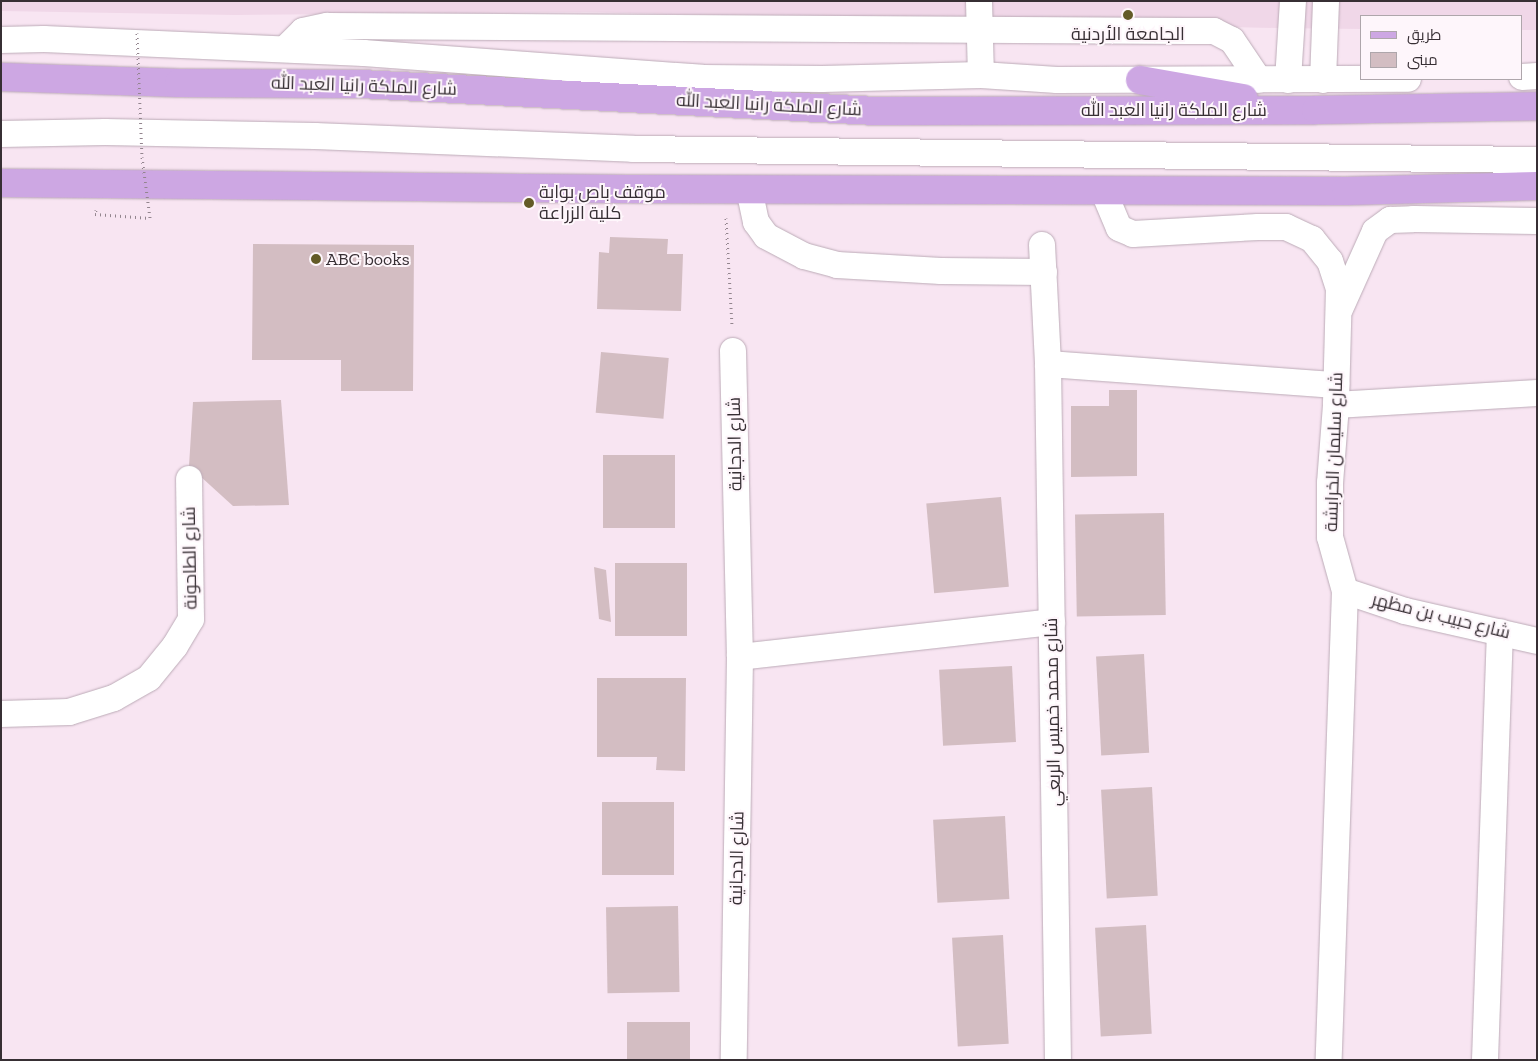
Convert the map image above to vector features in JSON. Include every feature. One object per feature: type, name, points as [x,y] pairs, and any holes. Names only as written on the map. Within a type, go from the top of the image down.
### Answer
[{"type":"main road","name":"شارع الملكة رانيا العبد الله","points":[[1,76],[179,83],[361,84],[876,111],[1316,110],[1537,106]]},
{"type":"main road","points":[[1140,80],[1316,110]]},
{"type":"main road","points":[[1,184],[1346,191],[1537,186]]},
{"type":"street","points":[[979,1],[981,76]]},
{"type":"street","points":[[1288,80],[1293,1]]},
{"type":"street","points":[[1322,80],[1326,1]]},
{"type":"street","points":[[285,49],[303,31],[319,26],[1214,31],[1224,35],[1238,46],[1259,80]]},
{"type":"street","points":[[1,40],[44,39],[364,53],[702,78],[822,79],[981,76],[1057,80],[1360,80]]},
{"type":"street","points":[[1,134],[105,132],[316,136],[633,149],[1537,160]]},
{"type":"street","points":[[737,189],[766,236],[804,256],[837,265],[941,271],[1044,272]]},
{"type":"street","name":"شارع سليمان الخرابشة","points":[[1103,190],[1119,228],[1133,234],[1286,227],[1312,239],[1330,261],[1339,288],[1340,310],[1330,484],[1330,537],[1346,591],[1329,1060]]},
{"type":"street","name":"شارع سليمان الخرابشة","points":[[1340,310],[1375,231],[1390,220],[1537,221]]},
{"type":"street","name":"شارع محمد خميس الربعي","points":[[1042,245],[1048,364],[1058,1060]]},
{"type":"street","name":"شارع الدجانية","points":[[733,352],[740,657],[734,1060]]},
{"type":"street","points":[[1048,364],[1336,395],[1537,393]]},
{"type":"street","name":"شارع الطاحونة","points":[[1,714],[69,712],[114,698],[149,678],[175,646],[191,619],[189,479]]},
{"type":"street","name":"شارع حبيب بن مظهر","points":[[1346,591],[1406,610],[1537,641]]},
{"type":"street","points":[[740,657],[1052,622]]},
{"type":"street","points":[[1485,1060],[1500,632]]},
{"type":"path","points":[[95,214],[150,218],[142,157],[136,33]]},
{"type":"path","points":[[733,352],[737,189]]},
{"type":"shaded area","name":"الجامعة الأردنية","points":[[1,1],[1537,1],[1537,30],[1523,30],[1523,15],[1360,15],[1360,29],[586,12],[235,15],[1,11]]},
{"type":"building","points":[[610,237],[668,239],[667,254],[683,254],[681,311],[597,309],[599,252],[609,253]]},
{"type":"building","points":[[253,244],[414,245],[413,391],[341,391],[341,360],[252,360]]},
{"type":"building","points":[[601,352],[669,358],[663,419],[596,413]]},
{"type":"building","points":[[1109,390],[1137,390],[1137,476],[1071,477],[1071,406],[1109,406]]},
{"type":"building","points":[[281,400],[289,505],[233,506],[189,466],[193,402]]},
{"type":"building","points":[[603,455],[675,455],[675,528],[603,528]]},
{"type":"building","points":[[1001,497],[1009,587],[934,593],[926,504]]},
{"type":"building","points":[[1164,513],[1166,615],[1077,617],[1075,515]]},
{"type":"building","points":[[615,563],[687,563],[687,636],[615,636]]},
{"type":"building","points":[[594,567],[606,570],[611,622],[599,619]]},
{"type":"building","points":[[1144,654],[1149,753],[1101,755],[1096,657]]},
{"type":"building","points":[[1012,666],[1016,742],[943,746],[939,670]]},
{"type":"building","points":[[597,678],[686,678],[685,771],[656,770],[657,757],[597,757]]},
{"type":"building","points":[[1152,787],[1158,896],[1107,899],[1101,790]]},
{"type":"building","points":[[602,802],[674,802],[674,875],[602,875]]},
{"type":"building","points":[[1005,816],[1009,899],[937,903],[933,820]]},
{"type":"building","points":[[678,906],[680,992],[608,993],[606,907]]},
{"type":"building","points":[[1146,925],[1152,1034],[1101,1037],[1095,928]]},
{"type":"building","points":[[1003,935],[1009,1044],[958,1047],[952,938]]},
{"type":"building","points":[[627,1022],[690,1022],[690,1060],[627,1060]]},
{"type":"place","name":"الجامعة الأردنية","points":[[1128,15]]},
{"type":"place","name":"موقف باص بوابة كلية الزراعة","points":[[529,203]]},
{"type":"place","name":"ABC books","points":[[316,259]]}]
